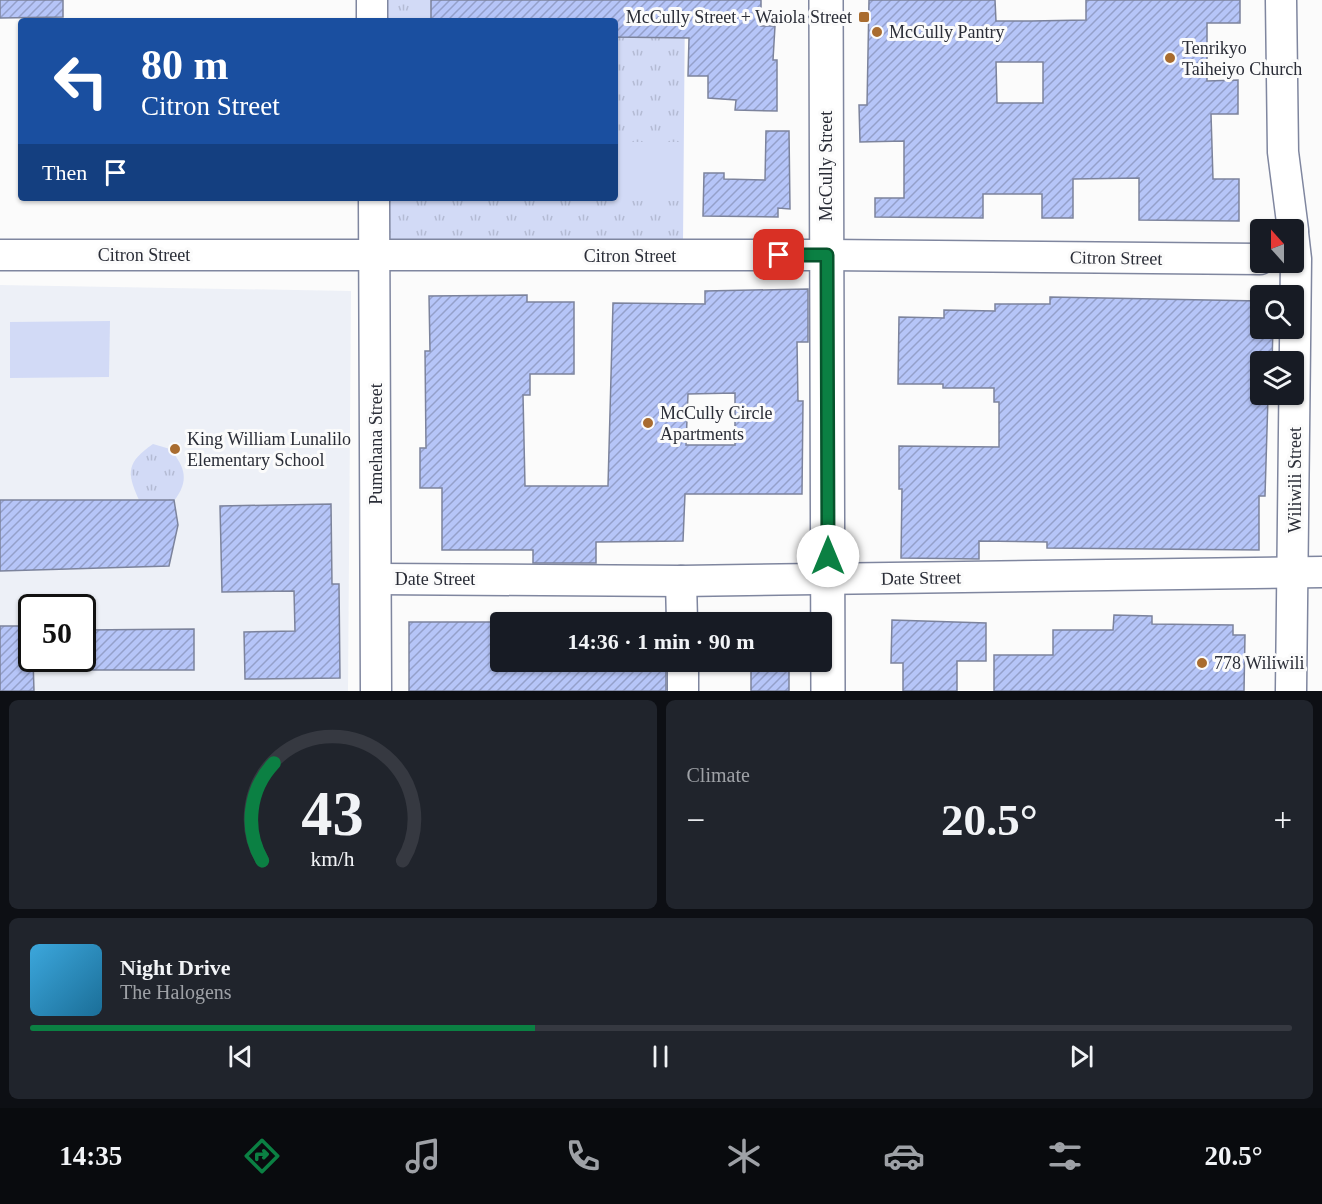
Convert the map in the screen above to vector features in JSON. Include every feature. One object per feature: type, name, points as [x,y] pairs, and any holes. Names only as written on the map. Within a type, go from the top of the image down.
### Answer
[{"type":"main road","name":"McCully Street","points":[[826,0],[828,691]]},
{"type":"street","points":[[372,0],[372,18]]},
{"type":"street","name":"Wiliwili Street","points":[[1281,0],[1283,152],[1294,219]]},
{"type":"street","name":"Pumehana Street","points":[[374,201],[376,691]]},
{"type":"street","name":"Citron Street","points":[[0,255],[827,255],[1250,259]]},
{"type":"street","name":"Wiliwili Street","points":[[1292,691],[1308,572],[1300,273]]},
{"type":"street","name":"Date Street","points":[[376,579],[681,581],[1308,572]]},
{"type":"street","points":[[681,581],[682,612]]},
{"type":"street","points":[[683,672],[683,691]]},
{"type":"shaded area","name":"King William Lunalilo Elementary School","points":[[0,285],[351,291],[348,691],[0,691]]},
{"type":"green space","points":[[379,0],[685,0],[683,243],[381,250],[381,201],[618,201],[618,18],[379,18]]},
{"type":"green space","points":[[618,142],[680,142],[680,201],[618,201]]},
{"type":"green space","points":[[110,321],[109,377],[10,378],[10,322]]},
{"type":"green space","points":[[153,444],[170,449],[182,469],[184,481],[174,501],[139,500],[132,482],[131,468],[134,462],[144,450]]},
{"type":"building","points":[[0,0],[63,0],[63,17],[0,18]]},
{"type":"building","points":[[431,0],[761,0],[761,26],[775,26],[773,60],[777,60],[777,111],[735,110],[736,100],[708,98],[708,76],[688,76],[689,38],[618,37],[618,18],[431,18]]},
{"type":"building","points":[[869,0],[995,0],[996,21],[1031,21],[1086,20],[1086,0],[1240,0],[1240,23],[1207,23],[1207,81],[1238,80],[1238,114],[1211,114],[1213,179],[1239,179],[1239,221],[1139,220],[1139,178],[1073,179],[1073,218],[1042,218],[1042,194],[983,194],[983,218],[875,217],[875,198],[904,198],[904,141],[860,142],[859,105],[867,105]],"holes":[[[996,62],[1043,62],[1043,103],[997,103]]]},
{"type":"building","points":[[766,131],[789,131],[790,209],[778,208],[778,217],[703,216],[704,173],[724,173],[724,179],[765,180]]},
{"type":"building","points":[[808,289],[808,342],[797,342],[798,401],[803,401],[802,494],[685,494],[683,541],[596,542],[596,563],[533,563],[533,550],[442,550],[442,488],[420,488],[420,448],[426,448],[425,351],[430,351],[429,296],[527,295],[527,302],[574,302],[574,374],[530,374],[530,395],[523,395],[525,486],[608,486],[613,303],[705,304],[705,291]],"holes":[[[735,393],[735,445],[686,445],[688,394]]]},
{"type":"building","points":[[1050,297],[1250,301],[1250,339],[1273,339],[1272,351],[1250,351],[1250,405],[1268,405],[1265,496],[1259,496],[1259,550],[1047,548],[1047,542],[979,541],[979,559],[901,558],[902,489],[899,489],[899,446],[999,447],[999,402],[994,402],[994,388],[943,388],[943,384],[898,384],[899,317],[944,318],[944,310],[995,311],[995,304],[1050,304]]},
{"type":"building","points":[[0,500],[174,500],[178,525],[169,566],[0,571]]},
{"type":"building","points":[[331,504],[332,584],[339,584],[340,678],[245,679],[244,632],[295,631],[294,591],[222,592],[220,506]]},
{"type":"building","points":[[1114,615],[1152,616],[1152,624],[1233,625],[1233,635],[1245,635],[1244,691],[994,691],[994,655],[1053,655],[1053,630],[1113,630]]},
{"type":"building","points":[[892,620],[986,623],[986,661],[957,661],[957,691],[903,691],[903,663],[891,663]]},
{"type":"building","points":[[409,622],[490,622],[490,672],[666,672],[666,691],[409,691]]},
{"type":"building","points":[[0,626],[18,626],[18,672],[33,672],[34,691],[0,691]]},
{"type":"building","points":[[194,629],[194,670],[96,670],[96,630]]},
{"type":"building","points":[[751,672],[789,672],[789,691],[751,691]]},
{"type":"place","name":"McCully Street + Waiola Street","points":[[864,17]]},
{"type":"place","name":"McCully Pantry","points":[[877,32]]},
{"type":"place","name":"Tenrikyo Taiheiyo Church","points":[[1170,58]]},
{"type":"place","name":"McCully Circle Apartments","points":[[648,423]]},
{"type":"place","name":"King William Lunalilo Elementary School","points":[[175,449]]},
{"type":"place","name":"778 Wiliwili","points":[[1202,663]]},
{"type":"route","points":[[779,255],[827,255],[828,556]]}]
